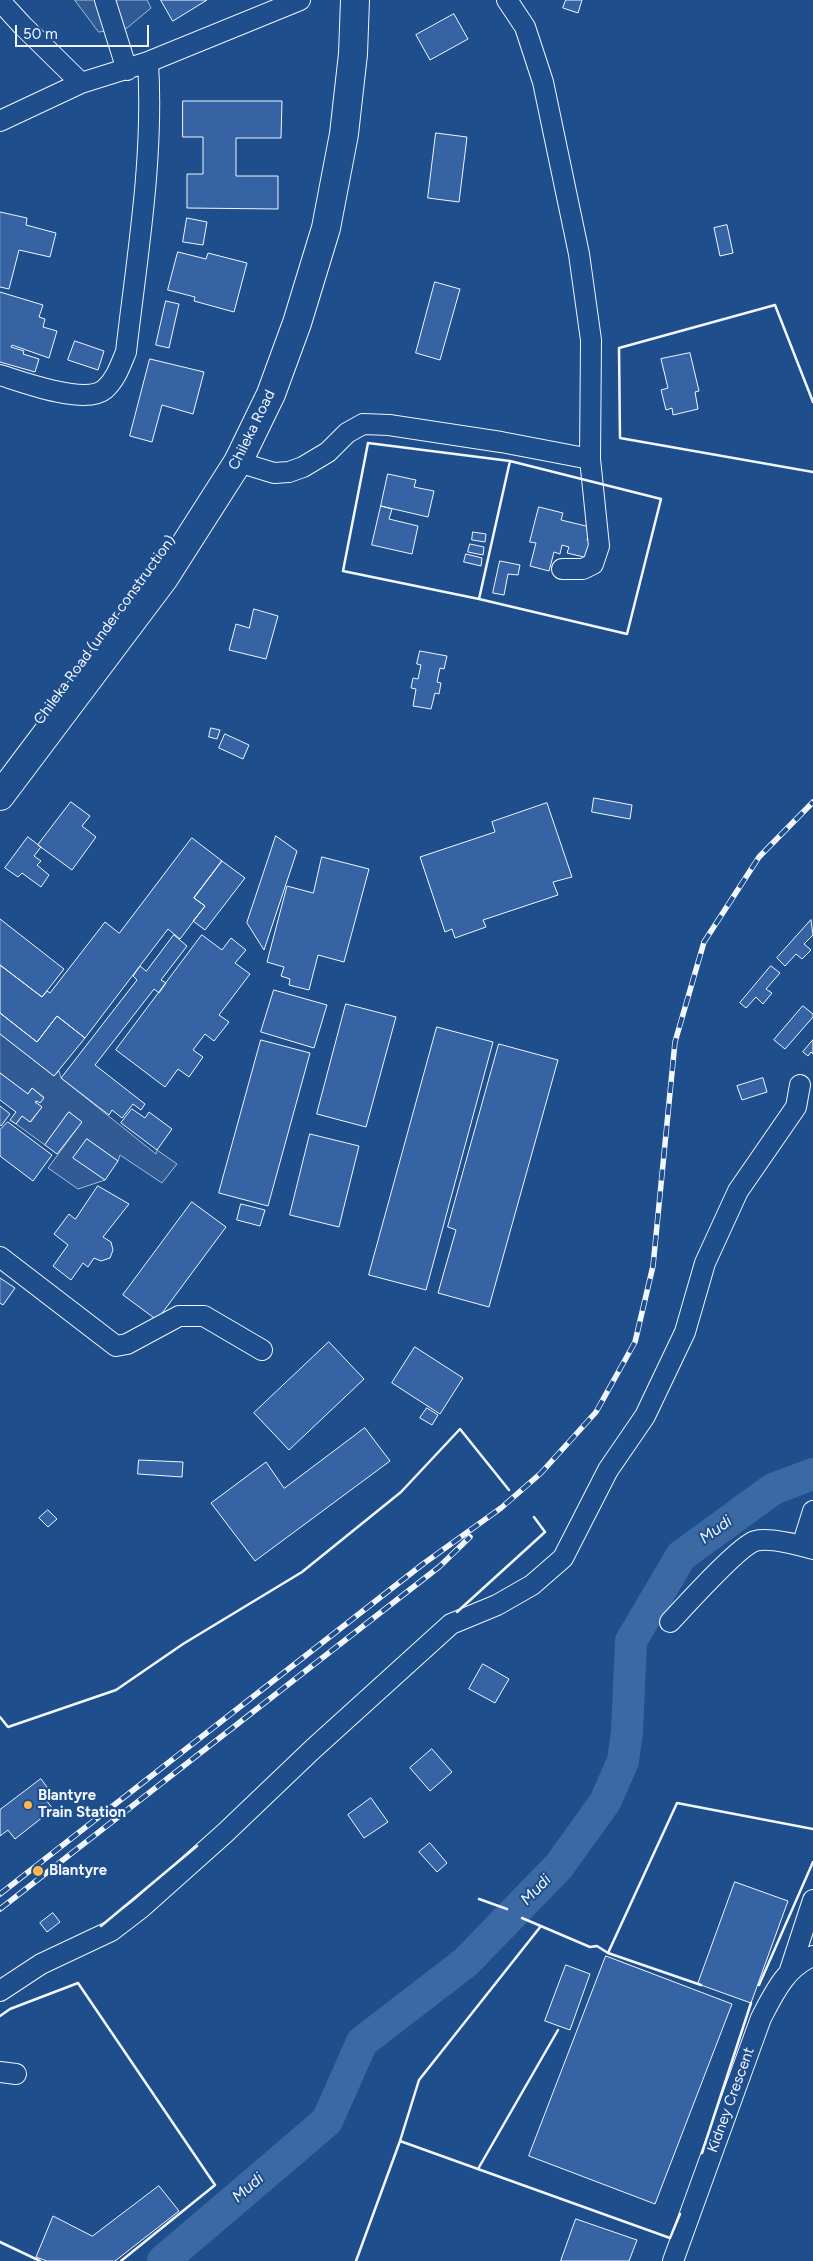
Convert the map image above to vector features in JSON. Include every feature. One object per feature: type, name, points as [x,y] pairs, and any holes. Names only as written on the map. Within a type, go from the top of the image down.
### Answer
[{"type":"highway","name":"Chileka Road (under construction)","points":[[0,770],[158,563],[226,454],[274,347],[302,260],[328,125],[338,18],[337,0]]},
{"type":"highway","name":"Chileka Road","points":[[0,796],[164,578],[238,462],[271,394],[297,323],[326,228],[344,134],[353,54],[355,0]]},
{"type":"street","points":[[0,0],[33,37],[81,83]]},
{"type":"street","points":[[105,0],[127,70]]},
{"type":"street","points":[[0,121],[81,83],[127,70],[300,0]]},
{"type":"street","points":[[507,0],[525,27],[543,82],[579,254],[591,340],[590,459],[599,546],[593,564],[583,569],[562,569]]},
{"type":"street","points":[[0,376],[72,395],[88,396],[103,391],[115,379],[126,352],[148,155],[150,98],[148,62]]},
{"type":"street","points":[[238,462],[274,473],[289,472],[303,467],[328,452],[348,433],[363,424],[389,425],[501,442],[590,459]]},
{"type":"street","points":[[0,1991],[41,1964],[111,1931],[141,1908],[226,1833],[354,1711],[451,1624],[497,1605],[532,1585],[563,1558],[608,1470],[645,1416],[685,1332],[705,1263],[738,1191],[796,1107],[800,1085]]},
{"type":"street","points":[[0,1257],[116,1346],[127,1344],[179,1316],[204,1316],[262,1350]]},
{"type":"street","points":[[670,1622],[725,1566],[755,1541],[776,1541],[808,1547],[813,1511]]},
{"type":"street","points":[[790,1970],[813,1900]]},
{"type":"street","name":"Kidney Crescent","points":[[673,2261],[761,2018],[790,1970],[802,1960],[813,1956]]},
{"type":"shaded area","points":[[75,0],[147,0],[151,8],[127,28],[99,32]]},
{"type":"shaded area","points":[[0,1034],[54,1076],[59,1071],[61,1078],[156,1154],[157,1150],[177,1164],[162,1183],[120,1155],[118,1161],[87,1139],[74,1158],[105,1180],[78,1189],[48,1168],[82,1122],[69,1112],[45,1145],[16,1124],[22,1116],[31,1122],[41,1108],[35,1102],[44,1097],[32,1088],[28,1094],[0,1073]]},
{"type":"building","points":[[161,0],[207,0],[173,21]]},
{"type":"building","points":[[566,0],[582,0],[578,13],[563,8]]},
{"type":"building","points":[[454,14],[468,39],[430,60],[416,35]]},
{"type":"building","points":[[183,101],[282,101],[281,138],[236,138],[236,176],[278,176],[278,209],[187,208],[187,174],[203,174],[203,137],[183,137]]},
{"type":"building","points":[[436,133],[467,137],[459,202],[428,198]]},
{"type":"building","points":[[0,212],[27,218],[26,225],[56,233],[50,257],[19,250],[9,289],[0,287]]},
{"type":"building","points":[[187,218],[207,222],[203,245],[183,242]]},
{"type":"building","points":[[727,225],[733,253],[720,256],[714,228]]},
{"type":"building","points":[[178,252],[206,259],[208,253],[247,263],[234,312],[194,301],[195,297],[168,290]]},
{"type":"building","points":[[435,282],[460,289],[440,360],[416,353]]},
{"type":"building","points":[[0,292],[43,305],[39,317],[45,319],[43,327],[57,331],[49,358],[12,345],[11,347],[24,351],[23,354],[39,359],[35,372],[0,362]]},
{"type":"building","points":[[166,301],[179,304],[169,348],[156,345]]},
{"type":"building","points":[[75,341],[104,351],[98,370],[68,360]]},
{"type":"building","points":[[690,353],[699,391],[695,392],[698,409],[673,415],[672,408],[666,410],[661,390],[668,388],[661,359]]},
{"type":"building","points":[[150,359],[204,372],[193,414],[162,405],[152,442],[130,436]]},
{"type":"building","points":[[388,474],[416,480],[414,487],[434,491],[428,517],[381,506]]},
{"type":"building","points":[[381,506],[392,509],[389,519],[418,526],[412,554],[372,545]]},
{"type":"building","points":[[539,507],[563,513],[561,520],[590,527],[587,540],[592,541],[588,558],[567,553],[569,547],[562,545],[560,554],[554,552],[549,571],[530,566],[536,543],[530,542]]},
{"type":"building","points":[[473,532],[486,534],[485,542],[472,540]]},
{"type":"building","points":[[470,544],[484,547],[483,555],[468,552]]},
{"type":"building","points":[[466,554],[482,558],[481,566],[464,562]]},
{"type":"building","points":[[500,561],[520,565],[518,575],[508,574],[504,595],[493,593]]},
{"type":"building","points":[[254,609],[278,616],[266,659],[229,650],[236,624],[249,628]]},
{"type":"building","points":[[420,651],[447,656],[444,669],[440,668],[437,682],[441,683],[439,694],[435,693],[431,709],[413,706],[416,689],[411,688],[413,678],[418,679],[421,665],[417,664]]},
{"type":"building","points":[[211,728],[220,730],[217,739],[209,737]]},
{"type":"building","points":[[225,734],[249,745],[243,759],[219,748]]},
{"type":"building","points":[[594,798],[632,805],[630,819],[592,812]]},
{"type":"building","points":[[71,802],[90,816],[82,826],[96,837],[72,870],[38,845]]},
{"type":"building","points":[[547,803],[572,877],[553,882],[558,895],[483,920],[486,927],[455,938],[452,929],[445,932],[420,857],[495,832],[492,822]]},
{"type":"building","points":[[276,836],[297,851],[264,950],[247,923]]},
{"type":"building","points":[[28,837],[41,847],[34,856],[41,861],[37,865],[49,875],[41,887],[22,873],[18,877],[5,868]]},
{"type":"building","points":[[192,838],[222,861],[194,898],[205,906],[180,939],[168,929],[85,1038],[57,1016],[37,1042],[0,1013],[0,965],[42,997],[47,991],[50,993],[105,922],[119,933]]},
{"type":"building","points":[[322,857],[369,869],[344,962],[318,955],[309,990],[289,985],[290,979],[281,976],[284,967],[267,962],[287,886],[313,893]]},
{"type":"building","points":[[222,861],[245,878],[205,930],[193,921],[205,906],[194,898]]},
{"type":"building","points":[[0,919],[64,969],[42,997],[0,965]]},
{"type":"building","points":[[811,920],[813,935],[804,944],[811,950],[802,959],[796,954],[785,966],[777,958]]},
{"type":"building","points":[[174,935],[187,946],[161,980],[166,983],[159,993],[154,989],[95,1065],[145,1104],[141,1110],[133,1104],[122,1118],[112,1110],[109,1115],[61,1078],[137,980],[133,976],[140,966],[146,971]]},
{"type":"building","points":[[202,935],[222,950],[231,938],[246,950],[235,963],[250,974],[219,1015],[229,1022],[214,1041],[205,1034],[193,1050],[203,1057],[189,1077],[178,1069],[165,1087],[116,1050]]},
{"type":"building","points":[[771,966],[780,973],[766,989],[772,993],[763,1004],[756,997],[746,1008],[740,1003]]},
{"type":"building","points":[[274,990],[327,1005],[314,1048],[261,1032]]},
{"type":"building","points":[[346,1004],[396,1017],[366,1127],[317,1114]]},
{"type":"building","points":[[803,1006],[813,1014],[813,1017],[785,1049],[774,1040]]},
{"type":"building","points":[[0,1013],[37,1042],[57,1016],[85,1038],[54,1076],[0,1034]]},
{"type":"building","points":[[437,1027],[493,1042],[426,1290],[369,1275]]},
{"type":"building","points":[[261,1040],[310,1053],[268,1206],[219,1193]]},
{"type":"building","points":[[813,1040],[813,1054],[811,1052],[808,1056],[803,1052]]},
{"type":"building","points":[[499,1044],[558,1060],[489,1307],[438,1293],[456,1230],[448,1227]]},
{"type":"building","points":[[0,1073],[28,1094],[32,1088],[44,1098],[40,1103],[35,1102],[42,1107],[30,1122],[22,1116],[16,1124],[10,1120],[16,1112],[0,1100]]},
{"type":"building","points":[[763,1078],[767,1092],[742,1100],[737,1086]]},
{"type":"building","points":[[0,1106],[10,1114],[1,1126],[0,1125]]},
{"type":"building","points":[[132,1109],[145,1118],[149,1112],[172,1129],[157,1150],[121,1123]]},
{"type":"building","points":[[69,1112],[82,1122],[57,1154],[45,1145]]},
{"type":"building","points":[[8,1122],[52,1155],[33,1181],[0,1156],[0,1130]]},
{"type":"building","points":[[310,1134],[359,1146],[339,1227],[290,1215]]},
{"type":"building","points":[[87,1139],[118,1161],[105,1180],[73,1158]]},
{"type":"building","points":[[98,1186],[129,1204],[103,1237],[111,1242],[113,1250],[110,1258],[101,1261],[94,1258],[88,1267],[83,1263],[71,1280],[53,1266],[68,1245],[54,1234],[69,1214],[75,1219]]},
{"type":"building","points":[[192,1202],[226,1227],[157,1320],[123,1295]]},
{"type":"building","points":[[241,1204],[265,1210],[260,1226],[237,1220]]},
{"type":"building","points":[[0,1278],[15,1288],[3,1305],[0,1303]]},
{"type":"building","points":[[329,1342],[364,1379],[289,1450],[254,1413]]},
{"type":"building","points":[[415,1347],[463,1378],[440,1414],[392,1383]]},
{"type":"building","points":[[427,1408],[438,1415],[432,1425],[420,1418]]},
{"type":"building","points":[[365,1428],[390,1461],[255,1561],[211,1503],[266,1462],[284,1488]]},
{"type":"building","points":[[139,1460],[183,1462],[182,1477],[138,1474]]},
{"type":"building","points":[[48,1510],[57,1519],[48,1527],[39,1518]]},
{"type":"building","points":[[483,1664],[509,1679],[495,1703],[469,1689]]},
{"type":"building","points":[[432,1749],[452,1772],[430,1791],[410,1768]]},
{"type":"building","name":"Blantyre Train Station","points":[[41,1779],[53,1795],[46,1800],[53,1809],[15,1839],[8,1830],[0,1836],[0,1810]]},
{"type":"building","points":[[371,1798],[388,1822],[364,1838],[348,1815]]},
{"type":"building","points":[[430,1843],[447,1863],[437,1872],[419,1852]]},
{"type":"building","points":[[735,1882],[788,1901],[751,2003],[698,1984]]},
{"type":"building","points":[[53,1913],[60,1922],[47,1932],[40,1923]]},
{"type":"building","points":[[606,1956],[732,2004],[655,2204],[529,2156]]},
{"type":"building","points":[[566,1965],[590,1974],[570,2030],[545,2021]]},
{"type":"building","points":[[159,2186],[179,2211],[115,2261],[47,2261],[36,2257],[53,2216],[92,2236]]},
{"type":"building","points":[[576,2219],[637,2240],[629,2261],[561,2261]]},
{"type":"waterway","points":[[466,1962],[564,1871],[569,1854],[610,1805],[627,1764],[636,1732],[631,1623],[668,1567],[735,1509],[813,1468]]},
{"type":"waterway","name":"Mudi","points":[[163,2261],[327,2121],[362,2042],[466,1962],[559,1866],[605,1802],[623,1761],[627,1732],[631,1641],[681,1556],[773,1489],[813,1474]]},
{"type":"railway","points":[[0,1894],[423,1564],[501,1508],[541,1473],[596,1412],[635,1342],[653,1266],[675,1042],[704,942],[759,857],[813,802]]},
{"type":"railway","points":[[0,1909],[439,1567],[470,1537]]},
{"type":"wall","points":[[813,402],[775,305],[619,348],[620,438],[813,472]]},
{"type":"wall","points":[[368,443],[510,461],[661,499],[627,634],[479,599],[343,571],[368,443]]},
{"type":"wall","points":[[479,599],[510,461]]},
{"type":"wall","points":[[0,1717],[8,1727],[116,1690],[183,1644],[302,1572],[401,1492],[460,1429],[509,1490]]},
{"type":"wall","points":[[457,1612],[545,1532],[534,1517]]},
{"type":"wall","points":[[608,1953],[677,1803],[813,1829]]},
{"type":"wall","points":[[101,1926],[197,1846]]},
{"type":"wall","points":[[759,1985],[813,1862]]},
{"type":"wall","points":[[479,1899],[507,1909]]},
{"type":"wall","points":[[522,1918],[590,1947],[597,1946],[608,1953],[701,1985]]},
{"type":"wall","points":[[356,2261],[400,2141],[419,2080],[541,1926]]},
{"type":"wall","points":[[0,2016],[10,2009],[78,1983],[215,2185],[121,2261]]},
{"type":"wall","points":[[702,2153],[751,2003]]},
{"type":"wall","points":[[478,2169],[558,2030]]},
{"type":"wall","points":[[400,2141],[670,2238],[680,2214]]},
{"type":"wall","points":[[0,2242],[40,2261]]},
{"type":"place","name":"Blantyre Train Station","points":[[28,1805]]},
{"type":"place","name":"Blantyre","points":[[38,1871]]}]
